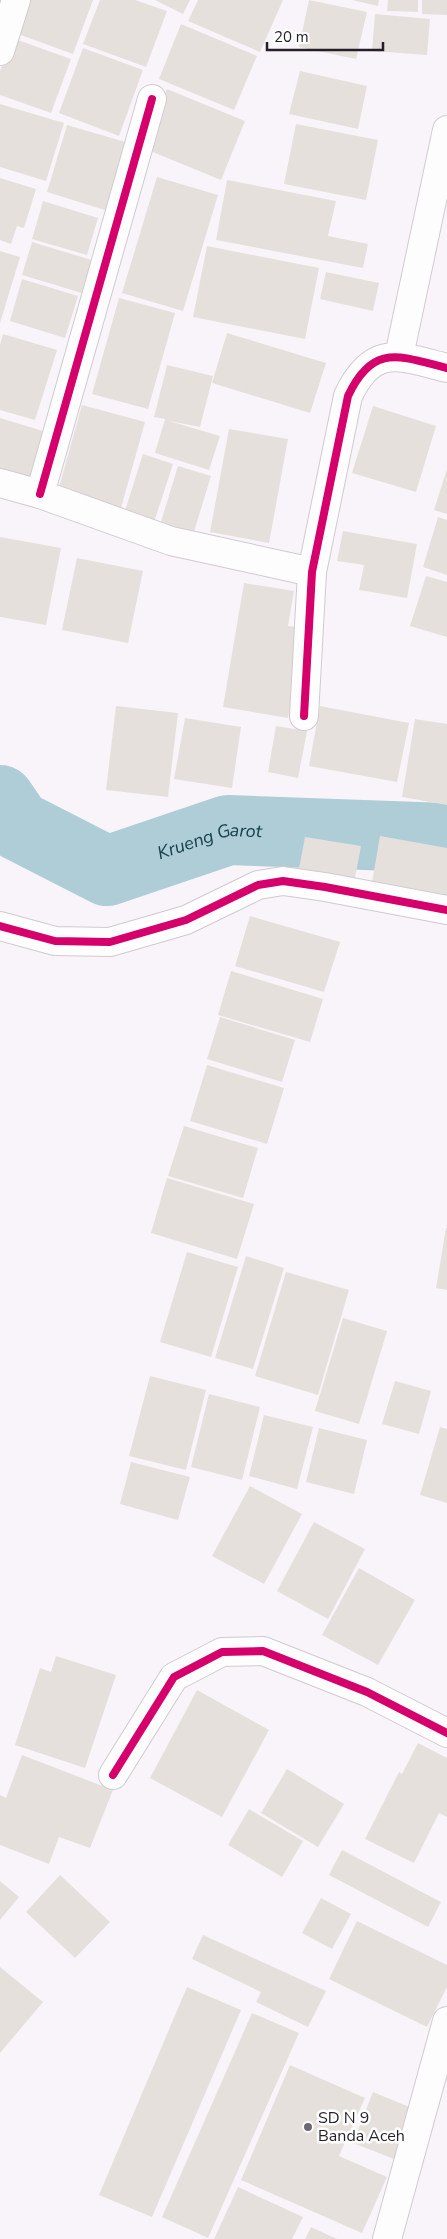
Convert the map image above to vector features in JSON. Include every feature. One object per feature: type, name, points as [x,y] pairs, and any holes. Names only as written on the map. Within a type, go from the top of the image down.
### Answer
[{"type":"street","points":[[0,51],[16,0]]},
{"type":"street","points":[[40,494],[152,99]]},
{"type":"street","points":[[399,356],[447,130]]},
{"type":"street","points":[[304,716],[312,572],[348,396],[355,382],[370,365],[380,358],[399,356],[447,368]]},
{"type":"street","points":[[0,483],[40,494],[171,541],[312,572]]},
{"type":"street","points":[[0,926],[55,941],[110,942],[186,920],[258,885],[283,881],[325,886],[447,910]]},
{"type":"street","points":[[113,1775],[174,1677],[222,1652],[263,1652],[367,1692],[447,1733]]},
{"type":"street","points":[[387,2239],[441,2070],[447,2021]]},
{"type":"building","points":[[30,0],[93,0],[73,54],[18,34]]},
{"type":"building","points":[[100,0],[135,0],[167,11],[146,67],[83,44]]},
{"type":"building","points":[[155,0],[190,0],[183,14]]},
{"type":"building","points":[[198,0],[283,0],[260,52],[188,21]]},
{"type":"building","points":[[309,0],[367,12],[356,59],[299,47]]},
{"type":"building","points":[[352,0],[379,0],[378,6]]},
{"type":"building","points":[[388,0],[418,0],[418,12],[387,11]]},
{"type":"building","points":[[422,0],[447,0],[447,15],[422,14]]},
{"type":"building","points":[[375,14],[430,19],[427,55],[372,51]]},
{"type":"building","points":[[181,24],[257,56],[234,110],[159,79]]},
{"type":"building","points":[[12,38],[71,59],[51,113],[0,95],[0,71]]},
{"type":"building","points":[[83,48],[143,70],[119,136],[59,113]]},
{"type":"building","points":[[300,71],[367,86],[358,129],[289,114]]},
{"type":"building","points":[[167,89],[245,121],[221,180],[143,148]]},
{"type":"building","points":[[0,104],[64,123],[46,181],[0,167]]},
{"type":"building","points":[[296,124],[378,140],[366,200],[284,184]]},
{"type":"building","points":[[67,125],[129,143],[108,211],[47,192]]},
{"type":"building","points":[[157,177],[218,195],[183,311],[122,293]]},
{"type":"building","points":[[0,178],[36,189],[24,228],[17,226],[11,244],[0,240]]},
{"type":"building","points":[[227,180],[336,201],[328,236],[368,244],[363,268],[216,240]]},
{"type":"building","points":[[43,201],[98,218],[87,255],[32,239]]},
{"type":"building","points":[[32,242],[95,261],[85,294],[22,275]]},
{"type":"building","points":[[207,246],[319,268],[305,339],[193,317]]},
{"type":"building","points":[[0,251],[20,257],[0,323]]},
{"type":"building","points":[[326,272],[379,283],[373,311],[320,299]]},
{"type":"building","points":[[22,279],[78,296],[65,338],[10,321]]},
{"type":"building","points":[[119,298],[175,313],[148,409],[92,394]]},
{"type":"building","points":[[227,333],[326,363],[310,413],[212,383]]},
{"type":"building","points":[[3,334],[57,350],[35,420],[0,410],[0,345]]},
{"type":"building","points":[[167,365],[213,376],[200,427],[169,421],[220,436],[209,470],[155,453],[165,419],[154,417]]},
{"type":"building","points":[[82,405],[145,422],[121,508],[58,491]]},
{"type":"building","points":[[373,406],[436,426],[416,492],[352,473]]},
{"type":"building","points":[[0,418],[43,431],[29,480],[0,471]]},
{"type":"building","points":[[229,429],[288,439],[269,543],[210,532]]},
{"type":"building","points":[[143,454],[173,464],[154,522],[124,514]]},
{"type":"building","points":[[178,466],[211,476],[193,535],[160,525]]},
{"type":"building","points":[[447,469],[447,514],[434,510]]},
{"type":"building","points":[[438,517],[447,520],[447,575],[423,567]]},
{"type":"building","points":[[343,531],[417,544],[407,598],[359,590],[364,565],[337,561]]},
{"type":"building","points":[[0,537],[61,548],[46,625],[0,617]]},
{"type":"building","points":[[77,558],[143,571],[128,643],[62,630]]},
{"type":"building","points":[[426,576],[447,582],[447,637],[410,626]]},
{"type":"building","points":[[244,583],[294,591],[288,626],[303,628],[288,718],[223,707]]},
{"type":"building","points":[[116,706],[178,713],[168,797],[106,790]]},
{"type":"building","points":[[320,706],[409,723],[397,782],[309,766]]},
{"type":"building","points":[[185,718],[241,727],[232,788],[174,779]]},
{"type":"building","points":[[415,719],[447,724],[447,805],[402,797]]},
{"type":"building","points":[[276,726],[307,731],[298,778],[268,772]]},
{"type":"building","points":[[380,836],[447,848],[447,907],[370,894]]},
{"type":"building","points":[[305,837],[361,846],[354,883],[298,874]]},
{"type":"building","points":[[250,916],[340,942],[324,992],[235,966]]},
{"type":"building","points":[[231,971],[323,999],[310,1042],[218,1015]]},
{"type":"building","points":[[220,1017],[295,1040],[282,1082],[207,1059]]},
{"type":"building","points":[[207,1065],[284,1088],[267,1144],[190,1121]]},
{"type":"building","points":[[184,1126],[258,1148],[243,1198],[168,1176]]},
{"type":"building","points":[[167,1178],[254,1204],[237,1259],[151,1233]]},
{"type":"building","points":[[447,1228],[447,1290],[436,1288]]},
{"type":"building","points":[[187,1252],[238,1267],[211,1357],[160,1342]]},
{"type":"building","points":[[246,1256],[284,1268],[253,1369],[215,1358]]},
{"type":"building","points":[[286,1272],[349,1290],[318,1395],[255,1376]]},
{"type":"building","points":[[343,1318],[387,1331],[359,1424],[315,1411]]},
{"type":"building","points":[[150,1376],[206,1390],[186,1470],[129,1456]]},
{"type":"building","points":[[395,1381],[431,1391],[419,1434],[382,1424]]},
{"type":"building","points":[[209,1394],[260,1407],[242,1480],[191,1467]]},
{"type":"building","points":[[264,1415],[313,1427],[297,1489],[249,1476]]},
{"type":"building","points":[[440,1427],[447,1429],[447,1503],[420,1495]]},
{"type":"building","points":[[319,1428],[367,1440],[354,1494],[306,1482]]},
{"type":"building","points":[[131,1462],[190,1477],[178,1520],[120,1504]]},
{"type":"building","points":[[250,1486],[302,1514],[264,1584],[212,1556]]},
{"type":"building","points":[[314,1522],[365,1549],[328,1619],[277,1591]]},
{"type":"building","points":[[359,1568],[415,1600],[378,1665],[322,1635]]},
{"type":"building","points":[[56,1656],[116,1675],[85,1768],[15,1745],[40,1668],[51,1672]]},
{"type":"building","points":[[197,1690],[269,1730],[222,1817],[150,1778]]},
{"type":"building","points":[[418,1743],[447,1758],[447,1817],[439,1813],[414,1863],[365,1839],[399,1772],[402,1774]]},
{"type":"building","points":[[22,1755],[113,1790],[90,1848],[59,1837],[49,1864],[0,1845],[0,1795],[6,1798]]},
{"type":"building","points":[[287,1769],[344,1804],[318,1847],[261,1813]]},
{"type":"building","points":[[249,1809],[303,1841],[282,1877],[228,1845]]},
{"type":"building","points":[[342,1850],[441,1902],[428,1927],[329,1875]]},
{"type":"building","points":[[60,1875],[110,1922],[75,1958],[26,1912]]},
{"type":"building","points":[[0,1881],[19,1897],[0,1920]]},
{"type":"building","points":[[321,1898],[351,1914],[332,1949],[302,1933]]},
{"type":"building","points":[[357,1921],[447,1965],[447,1987],[427,2027],[329,1979]]},
{"type":"building","points":[[203,1935],[326,1991],[308,2027],[256,2002],[261,1992],[192,1959]]},
{"type":"building","points":[[0,1967],[43,2002],[0,2053]]},
{"type":"building","points":[[187,1987],[241,2010],[152,2217],[99,2195]]},
{"type":"building","points":[[252,2013],[299,2033],[208,2238],[162,2217]]},
{"type":"building","name":"SD N 9 Banda Aceh","points":[[290,2065],[365,2098],[339,2156],[387,2177],[362,2233],[241,2180]]},
{"type":"building","points":[[373,2092],[419,2111],[399,2161],[353,2143]]},
{"type":"building","points":[[238,2187],[303,2217],[292,2239],[214,2239]]},
{"type":"building","points":[[311,2227],[337,2239],[305,2239]]},
{"type":"waterway","name":"Krueng Garot","points":[[0,800],[17,825],[107,871],[228,830],[447,838]]},
{"type":"cycle path","points":[[40,494],[152,99]]},
{"type":"cycle path","points":[[304,716],[312,572],[348,396],[357,379],[367,368],[378,361],[389,358],[401,358],[447,368]]},
{"type":"cycle path","points":[[0,926],[55,941],[110,942],[186,920],[258,885],[283,881],[447,910]]},
{"type":"cycle path","points":[[113,1775],[174,1677],[222,1652],[263,1651],[367,1692],[447,1733]]},
{"type":"place","name":"SD N 9 Banda Aceh","points":[[308,2127]]}]
